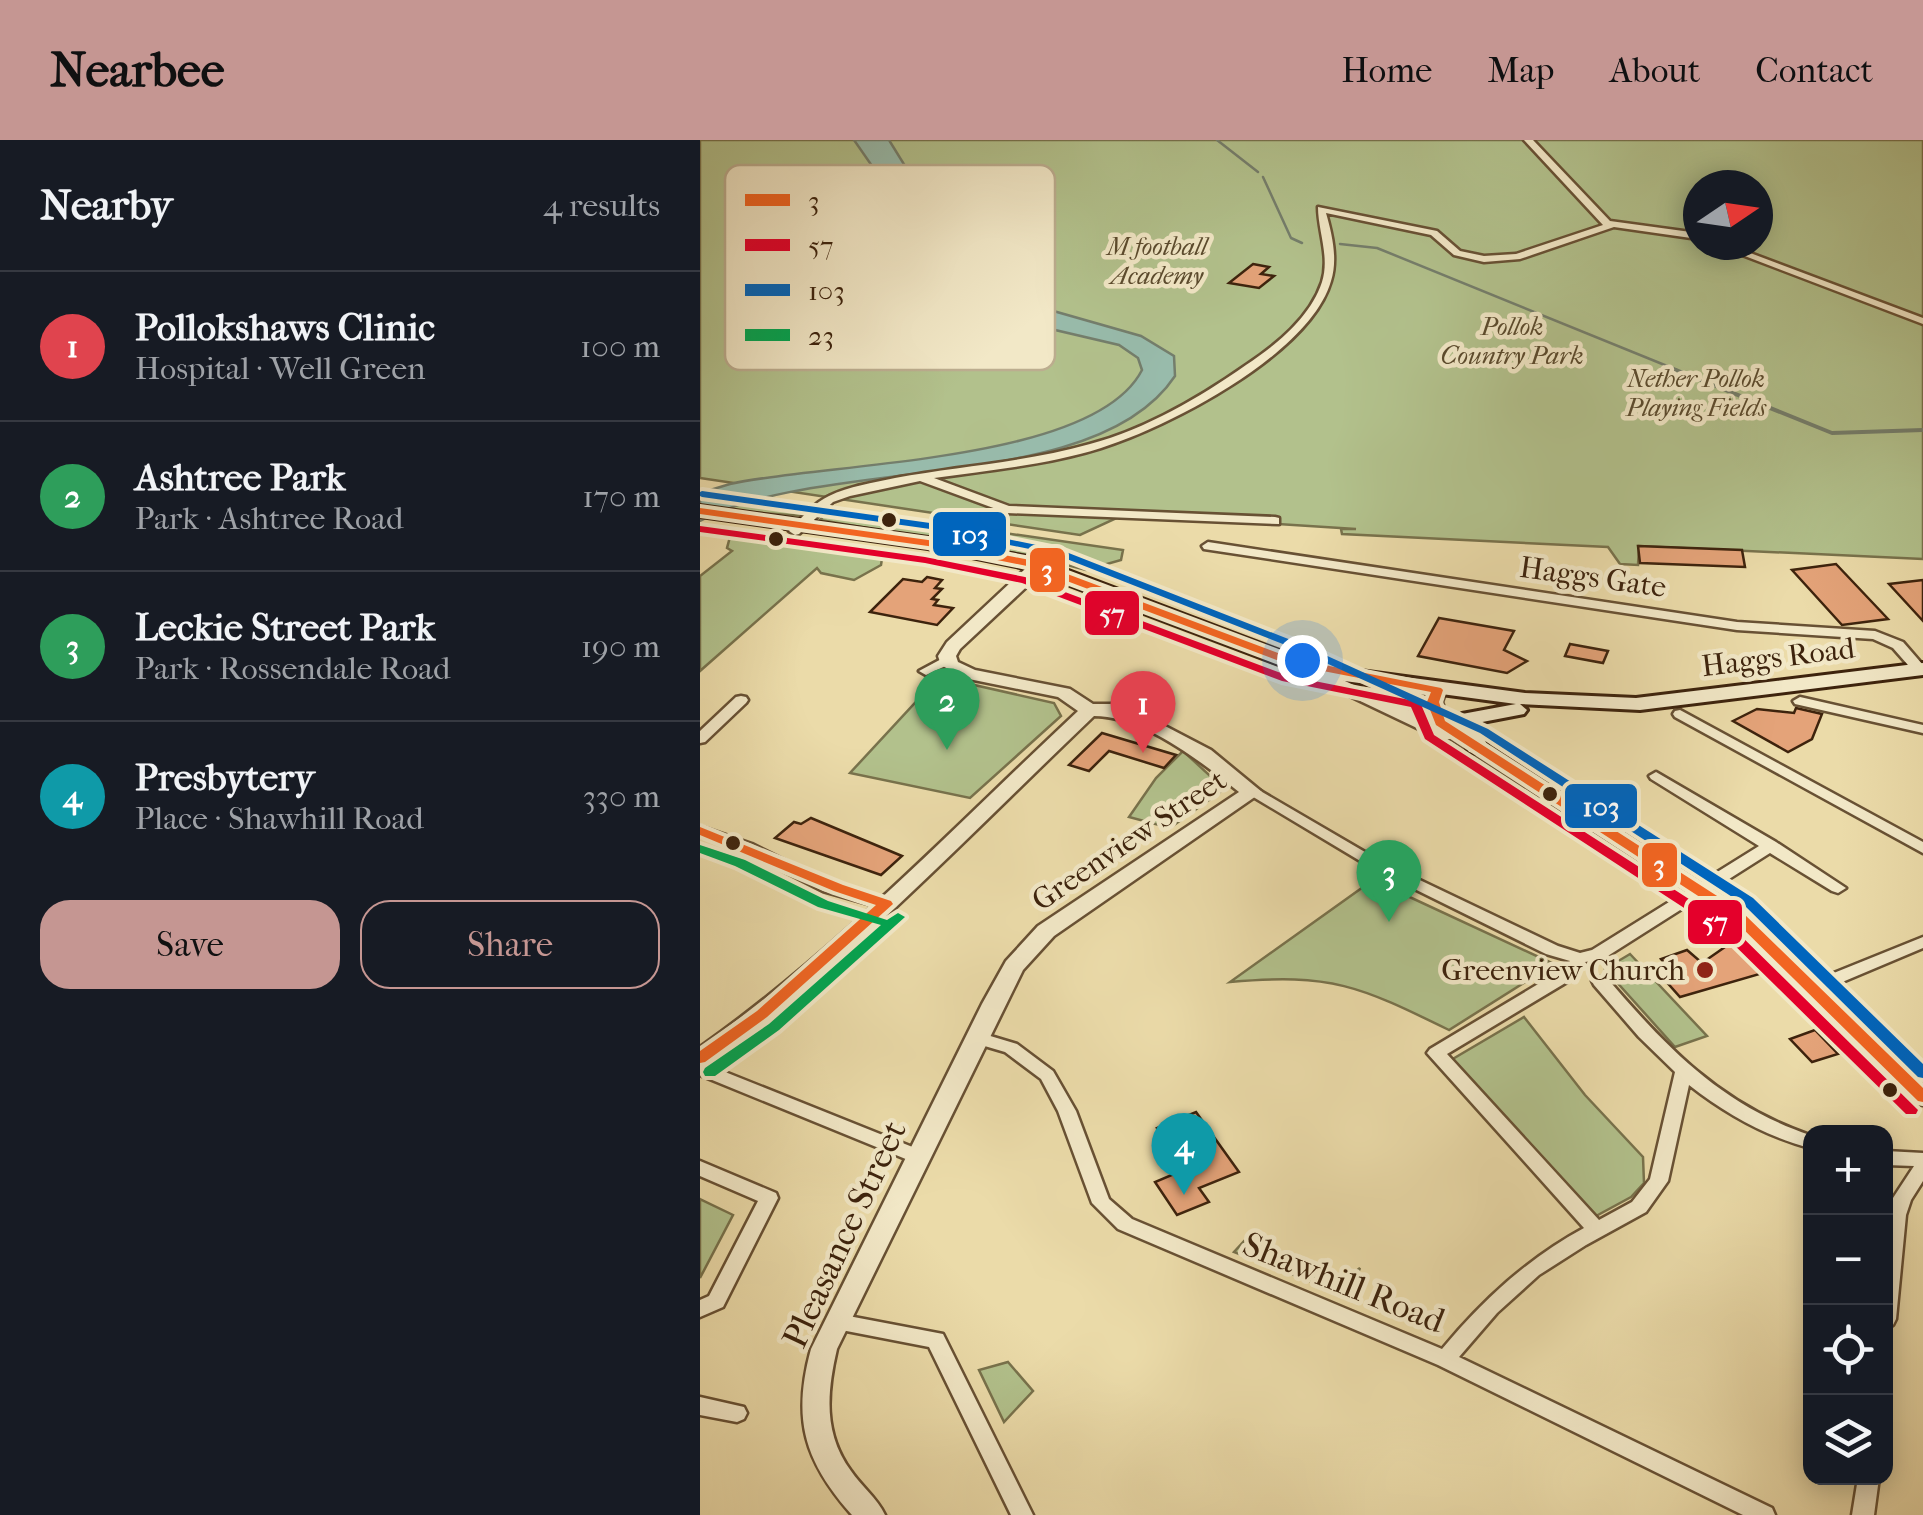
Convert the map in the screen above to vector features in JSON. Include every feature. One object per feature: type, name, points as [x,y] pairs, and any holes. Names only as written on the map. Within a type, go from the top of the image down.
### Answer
[{"type":"main road","points":[[707,515],[995,555],[1052,569],[1085,584]]},
{"type":"main road","points":[[799,528],[1085,584]]},
{"type":"main road","name":"Haggs Road","points":[[1085,584],[1292,662],[1435,696],[1517,710],[1640,704],[1922,670]]},
{"type":"main road","name":"Haggs Road","points":[[1435,696],[1640,704]]},
{"type":"main road","points":[[1477,747],[1465,725],[1469,718],[1517,710]]},
{"type":"street","points":[[1528,140],[1611,225]]},
{"type":"street","points":[[799,528],[836,497],[1100,445],[1201,398],[1258,363],[1297,332],[1326,283],[1328,240],[1321,208],[1434,233],[1457,253],[1484,259],[1518,256],[1611,225],[1683,234]]},
{"type":"street","points":[[1761,260],[1923,321]]},
{"type":"street","points":[[921,478],[1007,508],[1275,521]]},
{"type":"street","points":[[1246,551],[1252,530]]},
{"type":"street","name":"Haggs Gate","points":[[1208,546],[1748,627],[1875,636],[1898,645],[1922,670]]},
{"type":"street","points":[[926,672],[947,660],[953,646],[1031,574]]},
{"type":"street","points":[[947,660],[961,672],[1064,693],[1090,710],[1112,710],[1170,734],[1252,792],[1377,865],[1552,950],[1580,958],[1597,955],[1771,845]]},
{"type":"street","points":[[1292,662],[1477,747]]},
{"type":"street","points":[[1435,696],[1440,723],[1704,890],[1815,986],[1923,1096]]},
{"type":"street","points":[[700,738],[733,698]]},
{"type":"street","points":[[1800,700],[1923,728]]},
{"type":"street","points":[[700,1058],[762,1014],[886,904],[1090,710]]},
{"type":"street","points":[[1680,714],[1923,848]]},
{"type":"street","points":[[1656,776],[1838,888]]},
{"type":"street","name":"Greenview Street","points":[[976,1038],[1014,966],[1046,931],[1252,792]]},
{"type":"street","points":[[700,831],[747,847],[829,888],[886,904]]},
{"type":"street","points":[[1815,986],[1923,942]]},
{"type":"street","points":[[1580,958],[1571,972],[1436,1053],[1596,1229]]},
{"type":"street","points":[[1600,981],[1683,1074],[1740,1114],[1803,1139]]},
{"type":"street","name":"Pleasance Street","points":[[870,1515],[830,1465],[816,1433],[813,1395],[824,1349],[976,1038]]},
{"type":"street","name":"Shawhill Road","points":[[976,1038],[1011,1048],[1047,1075],[1067,1111],[1102,1204],[1125,1224],[1445,1358],[1764,1515]]},
{"type":"street","points":[[700,1068],[919,1157]]},
{"type":"street","points":[[1445,1358],[1508,1286],[1544,1257],[1639,1206],[1658,1182],[1683,1074]]},
{"type":"street","points":[[1888,1305],[1897,1216],[1902,1198],[1923,1163],[1893,1159]]},
{"type":"street","points":[[700,1168],[769,1198],[716,1301],[700,1309]]},
{"type":"street","points":[[838,1322],[936,1340],[1022,1515]]},
{"type":"street","points":[[700,1406],[737,1413]]},
{"type":"street","points":[[1864,1515],[1867,1485]]},
{"type":"green space","name":"Pollok Country Park","points":[[700,140],[1923,140],[1923,559],[1639,546],[1638,565],[1620,564],[1608,547],[1342,534],[1341,529],[1356,529],[1125,514],[1080,535],[700,478]]},
{"type":"green space","points":[[760,497],[819,506],[803,516],[722,510]]},
{"type":"green space","points":[[831,508],[1123,550],[1121,560],[1086,570],[1033,556],[820,520]]},
{"type":"green space","points":[[758,534],[883,553],[881,565],[854,580],[821,573],[817,568],[700,671],[700,576],[732,551],[727,548],[730,537]]},
{"type":"green space","points":[[939,677],[1054,703],[1061,716],[970,798],[850,773]]},
{"type":"green space","points":[[1183,751],[1220,785],[1220,792],[1170,828],[1129,817],[1156,778]]},
{"type":"green space","points":[[1373,880],[1554,964],[1449,1030],[1344,986],[1295,980],[1230,982]]},
{"type":"green space","points":[[1630,954],[1707,1036],[1675,1047],[1605,969]]},
{"type":"green space","points":[[1524,1017],[1585,1095],[1643,1157],[1644,1183],[1631,1197],[1596,1216],[1451,1060]]},
{"type":"green space","points":[[700,1199],[733,1215],[700,1278]]},
{"type":"green space","points":[[1246,1239],[1346,1279],[1360,1268],[1348,1296],[1234,1252]]},
{"type":"green space","points":[[1008,1362],[1033,1391],[1004,1422],[979,1370]]},
{"type":"shaded area","points":[[854,140],[889,140],[904,165],[871,165]]},
{"type":"shaded area","points":[[1055,311],[1141,336],[1174,356],[1175,376],[1137,414],[1085,440],[1023,457],[815,487],[753,501],[700,521],[700,493],[730,484],[954,454],[1016,442],[1071,424],[1114,401],[1142,370],[1138,358],[1119,345],[1055,330]]},
{"type":"building","points":[[1253,264],[1269,267],[1261,274],[1274,276],[1259,288],[1229,283]]},
{"type":"building","points":[[1638,546],[1742,550],[1745,567],[1640,563]]},
{"type":"building","points":[[1836,564],[1888,619],[1842,625],[1792,570]]},
{"type":"building","points":[[927,577],[942,580],[935,588],[942,589],[932,599],[938,600],[934,605],[953,608],[937,625],[870,612],[903,579],[922,582]]},
{"type":"building","points":[[1923,580],[1923,621],[1889,584]]},
{"type":"building","points":[[1439,618],[1514,631],[1504,650],[1527,661],[1507,673],[1418,656]]},
{"type":"building","points":[[1570,644],[1608,651],[1603,663],[1565,656]]},
{"type":"building","points":[[1796,708],[1822,714],[1812,739],[1788,752],[1733,721],[1757,709],[1794,713]]},
{"type":"building","points":[[1102,733],[1176,755],[1164,768],[1109,751],[1089,771],[1069,765]]},
{"type":"building","points":[[811,818],[902,856],[881,875],[775,838],[794,822],[801,824]]},
{"type":"building","name":"Greenview Church","points":[[1738,938],[1770,971],[1680,997],[1664,979],[1675,975],[1661,959],[1687,950],[1702,963]]},
{"type":"building","points":[[1815,1030],[1838,1054],[1812,1062],[1790,1039]]},
{"type":"building","points":[[1196,1112],[1239,1172],[1199,1188],[1209,1202],[1177,1215],[1155,1182],[1186,1169],[1157,1128]]},
{"type":"waterway","points":[[1217,140],[1258,172]]},
{"type":"waterway","points":[[1263,177],[1291,238],[1302,243]]},
{"type":"waterway","points":[[1340,244],[1377,248],[1677,370]]},
{"type":"waterway","points":[[1671,368],[1832,433],[1923,430]]},
{"type":"transit line","name":"103","points":[[702,494],[930,526],[1057,552],[1297,646],[1484,731],[1748,901],[1923,1073]]},
{"type":"transit line","name":"3","points":[[700,511],[928,543],[1030,563],[1291,662],[1437,690],[1433,702],[1440,723],[1737,915],[1923,1097]]},
{"type":"transit line","name":"57","points":[[700,529],[925,560],[1025,580],[1286,679],[1416,704],[1429,737],[1726,929],[1911,1110]]},
{"type":"transit line","name":"3","points":[[700,831],[886,904]]},
{"type":"transit line","name":"23","points":[[700,849],[740,863],[823,904],[881,921]]},
{"type":"transit line","name":"3","points":[[700,1058],[762,1014],[886,904]]},
{"type":"transit line","name":"23","points":[[710,1072],[774,1027],[898,917]]},
{"type":"place","name":"Ashtree Park","points":[[947,750]]},
{"type":"place","name":"Pollokshaws Clinic","points":[[1143,753]]},
{"type":"place","name":"Leckie Street Park","points":[[1389,922]]},
{"type":"place","name":"Greenview Church","points":[[1705,970]]},
{"type":"place","name":"Presbytery","points":[[1184,1195]]},
{"type":"park label","name":"M football Academy","points":[[1157,260]]},
{"type":"park label","name":"Nether Pollok Playing Fields","points":[[1696,392]]}]
